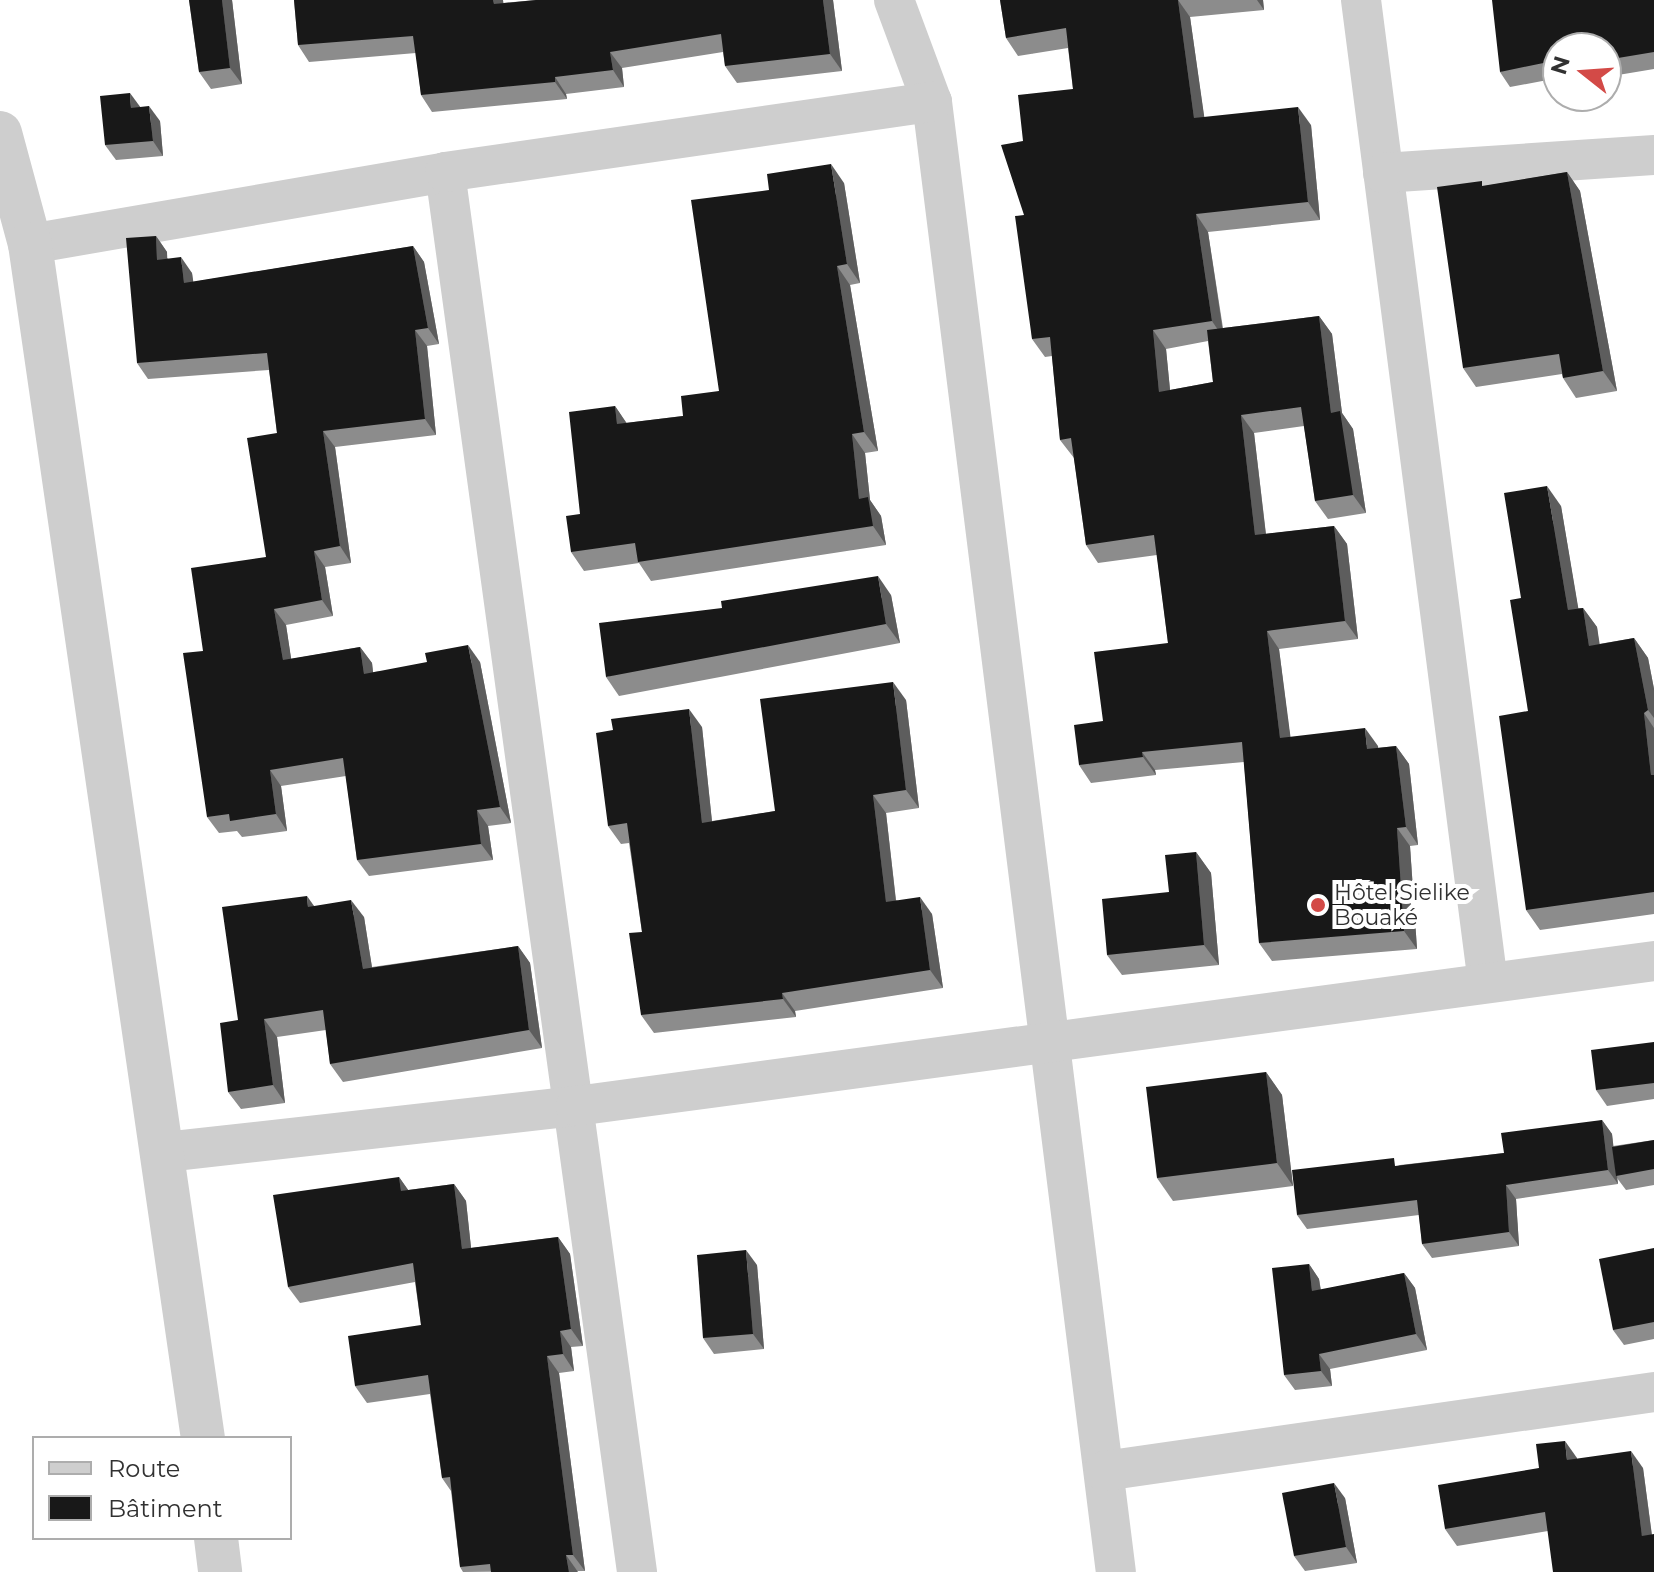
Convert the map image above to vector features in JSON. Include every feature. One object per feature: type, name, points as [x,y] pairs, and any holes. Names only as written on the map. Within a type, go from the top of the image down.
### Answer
[{"type":"street","points":[[894,0],[932,102],[1116,1572]]},
{"type":"street","points":[[1361,0],[1488,983]]},
{"type":"street","points":[[30,244],[445,172],[932,102]]},
{"type":"street","points":[[0,133],[30,244],[165,1152],[203,1436]]},
{"type":"street","points":[[1383,173],[1653,161]]},
{"type":"street","points":[[445,172],[576,1106],[637,1572]]},
{"type":"street","points":[[165,1152],[576,1106],[1654,961]]},
{"type":"street","points":[[1104,1471],[1654,1392]]},
{"type":"street","points":[[216,1540],[220,1572]]},
{"type":"building","points":[[189,0],[222,0],[230,68],[199,72]]},
{"type":"building","points":[[294,0],[493,0],[494,4],[536,0],[823,0],[830,54],[725,66],[721,34],[610,52],[613,70],[555,77],[555,82],[421,95],[413,36],[298,45]]},
{"type":"building","points":[[1000,0],[1178,0],[1194,118],[1298,107],[1308,202],[1196,214],[1212,321],[1153,330],[1159,392],[1213,382],[1207,330],[1319,316],[1331,413],[1340,411],[1353,495],[1315,501],[1301,407],[1241,415],[1255,535],[1334,526],[1345,621],[1267,631],[1280,738],[1365,728],[1367,749],[1396,746],[1406,827],[1397,828],[1404,931],[1259,943],[1242,742],[1142,752],[1143,757],[1079,765],[1074,725],[1103,721],[1094,652],[1168,643],[1154,535],[1086,545],[1071,438],[1060,440],[1050,337],[1032,339],[1015,216],[1024,215],[1001,145],[1023,141],[1018,95],[1073,89],[1066,28],[1006,38]]},
{"type":"building","points":[[1492,0],[1654,0],[1654,52],[1622,57],[1622,32],[1542,32],[1542,63],[1500,72]]},
{"type":"building","points":[[130,93],[131,108],[149,106],[153,141],[105,145],[100,96]]},
{"type":"building","points":[[831,164],[847,264],[837,266],[864,432],[852,434],[859,499],[868,497],[873,526],[638,562],[635,543],[571,552],[566,516],[580,514],[569,412],[615,406],[617,424],[683,416],[681,396],[719,391],[691,200],[769,190],[767,174]]},
{"type":"building","points":[[1567,172],[1603,371],[1563,378],[1559,354],[1463,368],[1437,187],[1482,181],[1482,186]]},
{"type":"building","points":[[156,236],[157,260],[181,257],[184,283],[413,246],[428,328],[415,330],[425,419],[323,431],[340,546],[314,551],[322,600],[274,609],[283,660],[360,647],[364,674],[427,662],[425,653],[468,645],[500,807],[477,810],[481,844],[357,860],[343,758],[270,770],[276,814],[230,821],[229,814],[207,817],[183,653],[203,651],[191,568],[266,557],[247,438],[277,433],[267,353],[137,363],[126,238]]},
{"type":"building","points":[[1547,486],[1568,610],[1583,608],[1589,646],[1634,638],[1648,710],[1644,713],[1651,775],[1654,775],[1654,892],[1526,910],[1499,716],[1528,711],[1510,600],[1521,598],[1504,493]]},
{"type":"building","points":[[878,576],[886,624],[606,677],[599,623],[722,608],[721,601]]},
{"type":"building","points":[[893,682],[906,790],[873,795],[886,902],[920,897],[930,970],[782,993],[783,999],[641,1015],[629,933],[642,932],[627,823],[608,826],[596,733],[613,730],[611,719],[689,709],[702,823],[775,811],[760,699]]},
{"type":"building","points":[[1196,852],[1204,945],[1107,955],[1102,899],[1169,892],[1165,855]]},
{"type":"building","points":[[307,896],[308,907],[351,900],[363,969],[518,946],[529,1030],[330,1064],[323,1010],[264,1019],[273,1085],[228,1092],[220,1023],[238,1020],[222,907]]},
{"type":"building","points":[[1654,1042],[1654,1083],[1596,1090],[1591,1050]]},
{"type":"building","points":[[1266,1072],[1277,1163],[1157,1178],[1146,1087]]},
{"type":"building","points":[[1602,1120],[1608,1170],[1506,1185],[1509,1232],[1422,1244],[1417,1200],[1297,1215],[1292,1170],[1394,1158],[1395,1166],[1504,1153],[1501,1133]]},
{"type":"building","points":[[1654,1140],[1654,1169],[1616,1176],[1612,1147]]},
{"type":"building","points":[[399,1177],[401,1191],[454,1184],[462,1249],[558,1237],[571,1329],[560,1331],[563,1354],[547,1356],[573,1555],[566,1555],[569,1572],[491,1572],[490,1564],[460,1567],[450,1477],[442,1478],[428,1375],[355,1386],[348,1336],[421,1325],[413,1263],[288,1287],[273,1195]]},
{"type":"building","points":[[1654,1248],[1654,1322],[1613,1330],[1599,1259]]},
{"type":"building","points":[[746,1250],[753,1334],[703,1338],[697,1255]]},
{"type":"building","points":[[1309,1264],[1312,1291],[1404,1273],[1416,1334],[1319,1354],[1321,1371],[1284,1375],[1272,1268]]},
{"type":"building","points":[[1565,1441],[1567,1460],[1631,1451],[1642,1536],[1654,1534],[1654,1572],[1553,1572],[1545,1512],[1445,1529],[1438,1485],[1539,1468],[1536,1444]]},
{"type":"building","points":[[1334,1483],[1346,1547],[1294,1556],[1282,1493]]},
{"type":"place","name":"Hôtel Sielike Bouaké","points":[[1318,905]]}]
